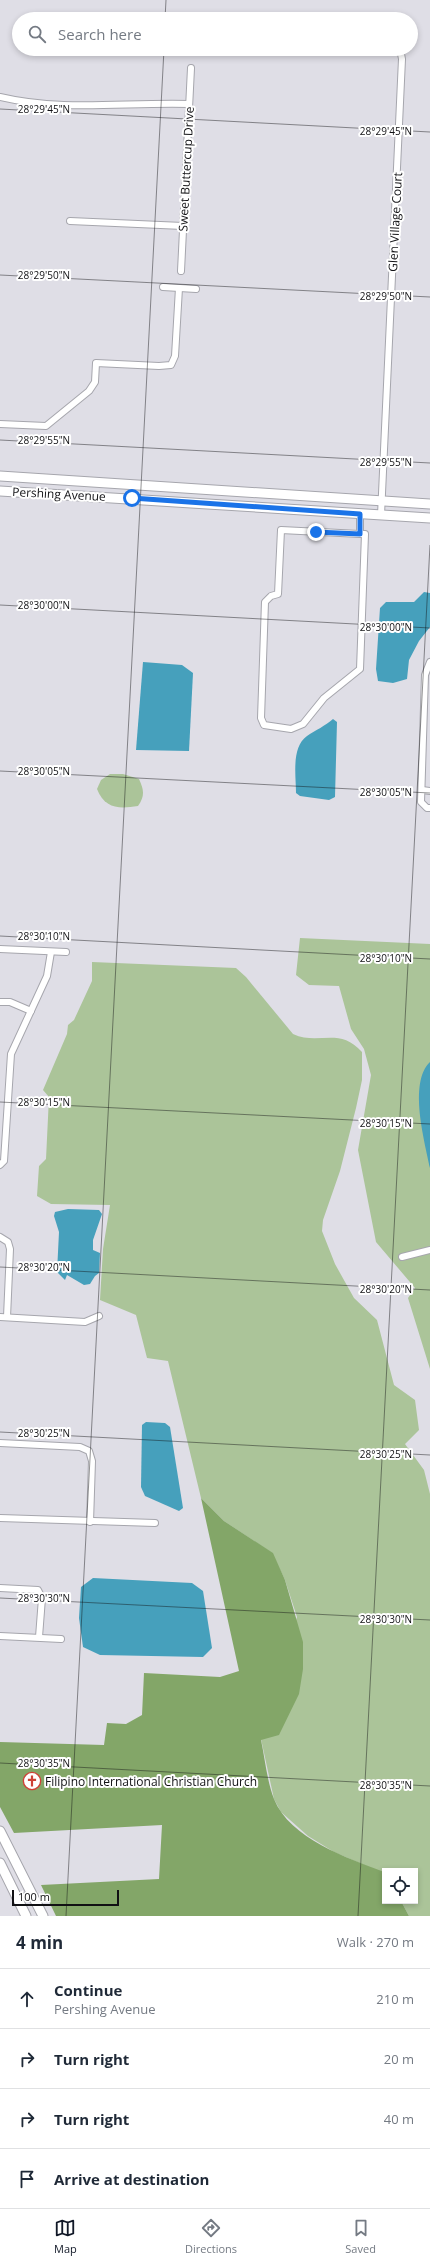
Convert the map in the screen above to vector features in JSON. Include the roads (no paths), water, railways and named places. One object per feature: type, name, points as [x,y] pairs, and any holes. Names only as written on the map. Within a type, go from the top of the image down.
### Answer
[{"type":"street","name":"Glen Village Court","points":[[381,515],[401,56]]},
{"type":"street","name":"Sweet Buttercup Drive","points":[[180,271],[191,68]]},
{"type":"street","points":[[0,97],[21,102],[60,106],[104,106],[146,103],[189,104]]},
{"type":"street","points":[[70,221],[183,226]]},
{"type":"street","points":[[163,287],[196,289]]},
{"type":"street","points":[[0,424],[46,426],[89,391],[95,382],[96,363],[159,366],[171,365],[175,356],[179,288]]},
{"type":"street","name":"Pershing Avenue","points":[[0,476],[212,488],[430,504]]},
{"type":"street","name":"Pershing Avenue","points":[[0,491],[213,503],[430,518]]},
{"type":"street","points":[[360,514],[360,534]]},
{"type":"street","points":[[281,530],[360,534],[365,534],[361,599],[360,669],[324,698],[303,724],[291,729],[264,725],[261,718],[265,602],[270,596],[278,594],[281,530]]},
{"type":"street","points":[[430,662],[425,675],[421,802],[427,808],[430,808]]},
{"type":"street","points":[[422,790],[430,791]]},
{"type":"street","points":[[0,949],[66,952]]},
{"type":"street","points":[[0,1165],[4,1160],[11,1054],[47,976],[51,952]]},
{"type":"street","points":[[0,1002],[10,1002],[31,1011]]},
{"type":"street","points":[[1,1237],[8,1242],[10,1249],[7,1317]]},
{"type":"street","points":[[402,1257],[430,1250]]},
{"type":"street","points":[[0,1317],[85,1322],[98,1316]]},
{"type":"street","points":[[0,1443],[80,1447],[89,1451],[92,1460],[90,1522]]},
{"type":"street","points":[[0,1518],[155,1524]]},
{"type":"street","points":[[0,1588],[38,1590],[42,1598],[40,1637]]},
{"type":"street","points":[[0,1636],[61,1639]]},
{"type":"street","points":[[0,1831],[43,1916]]},
{"type":"street","points":[[0,1863],[19,1899],[26,1916]]},
{"type":"street","points":[[19,1899],[32,1892]]},
{"type":"water","points":[[424,592],[430,593],[430,627],[419,641],[409,660],[407,679],[393,683],[378,681],[376,669],[380,608],[386,602],[414,602]]},
{"type":"water","points":[[143,662],[182,665],[193,673],[189,751],[136,750]]},
{"type":"water","points":[[333,719],[337,722],[335,797],[329,800],[300,796],[296,793],[295,778],[296,754],[299,747],[307,736]]},
{"type":"water","points":[[430,1062],[430,1168],[422,1129],[419,1098],[423,1072]]},
{"type":"water","points":[[68,1209],[99,1210],[102,1214],[93,1240],[93,1250],[100,1253],[99,1273],[90,1284],[84,1285],[67,1275],[65,1280],[57,1272],[59,1232],[54,1216],[55,1212]]},
{"type":"water","points":[[146,1422],[165,1423],[170,1427],[183,1508],[179,1511],[145,1496],[141,1487],[142,1425]]},
{"type":"water","points":[[93,1578],[192,1583],[203,1591],[212,1648],[203,1657],[100,1655],[83,1647],[79,1618],[81,1587]]},
{"type":"place","name":"Filipino International Christian Church","points":[[32,1781]]}]
